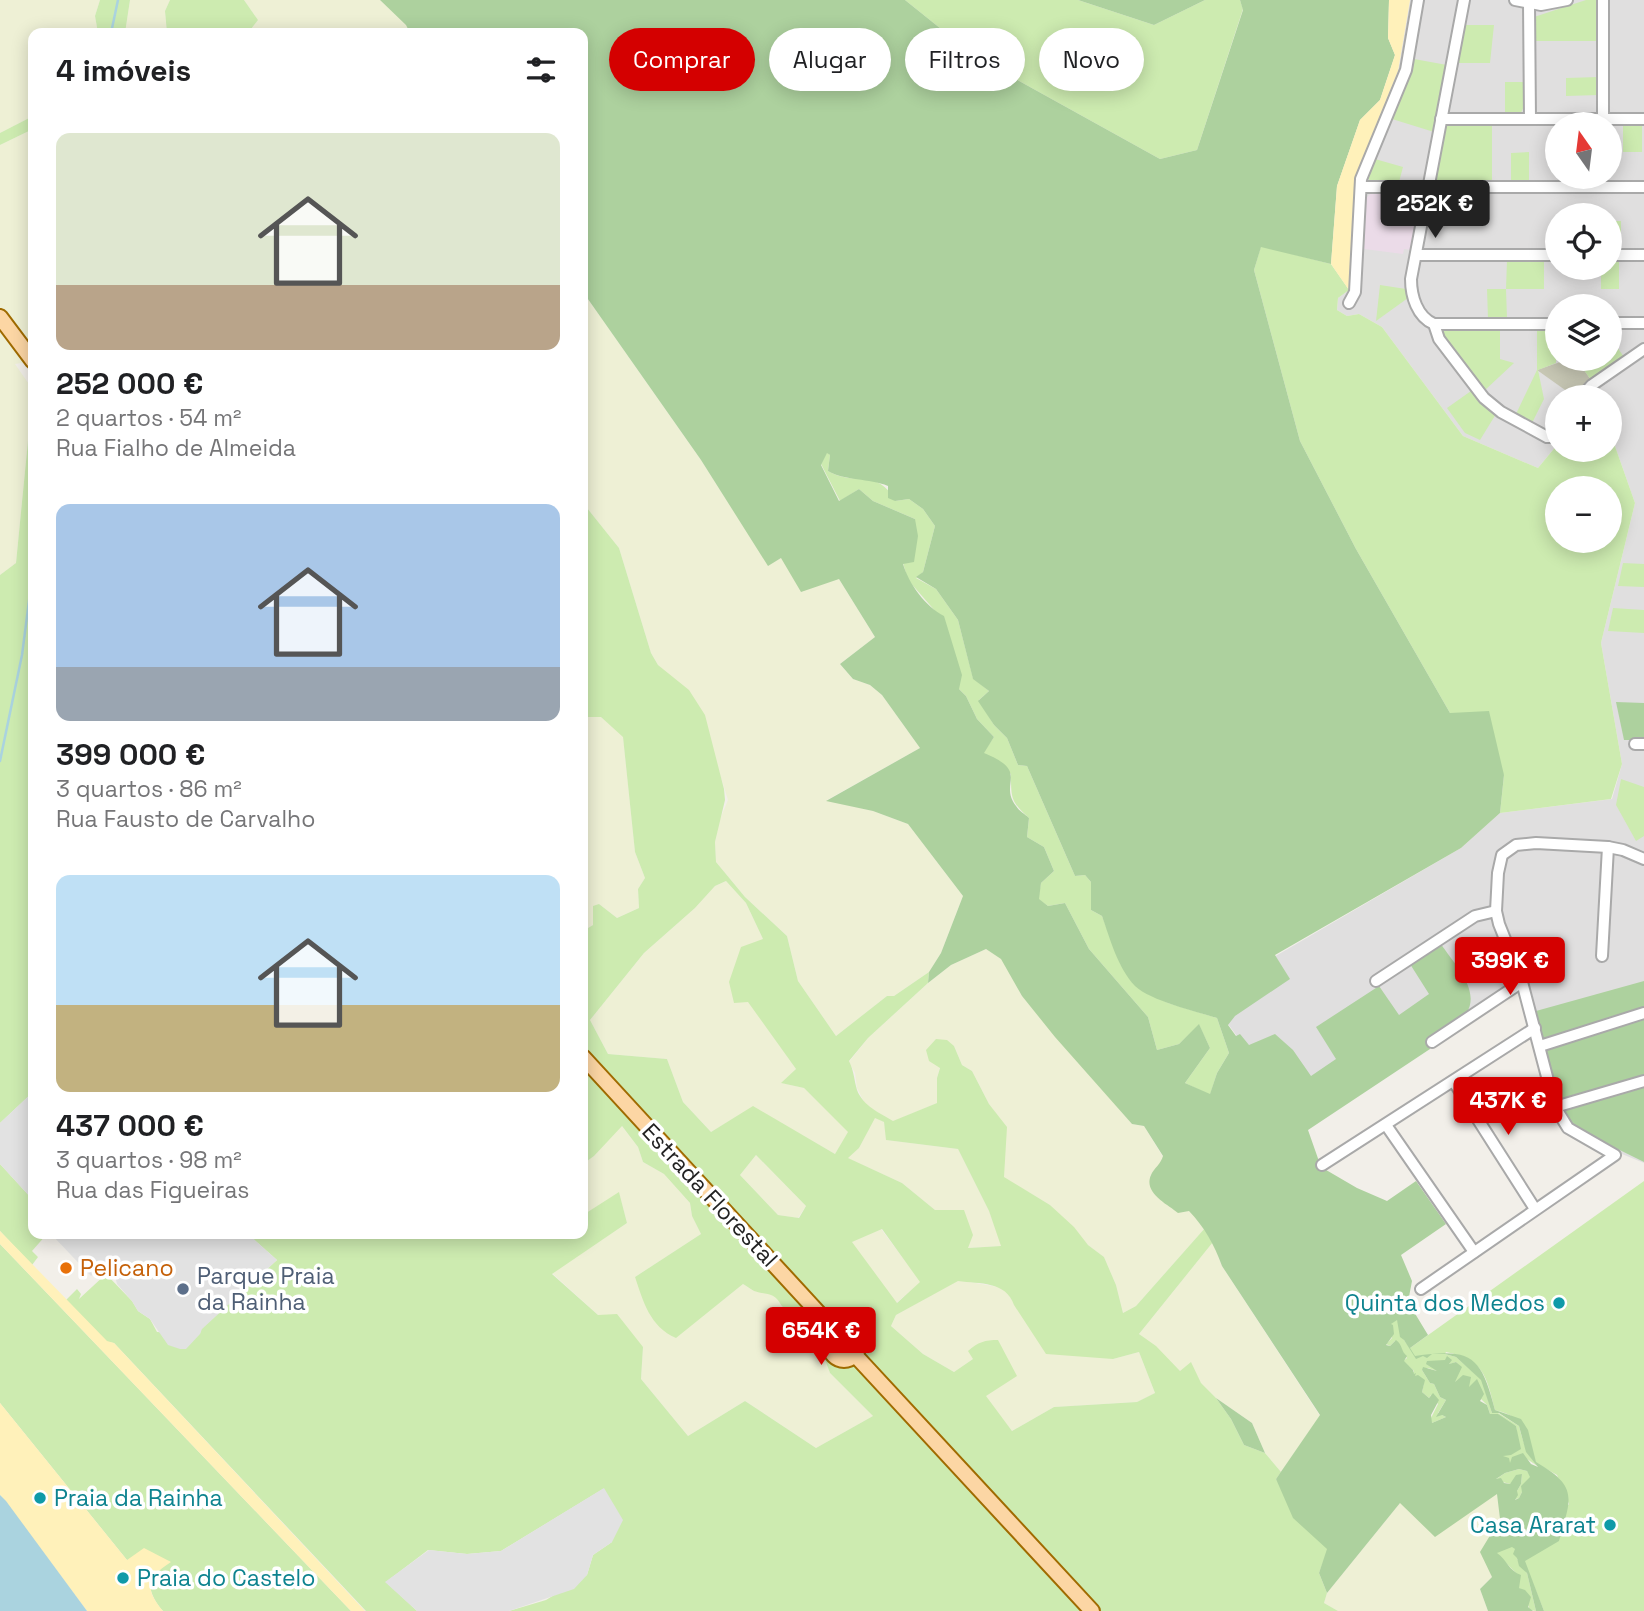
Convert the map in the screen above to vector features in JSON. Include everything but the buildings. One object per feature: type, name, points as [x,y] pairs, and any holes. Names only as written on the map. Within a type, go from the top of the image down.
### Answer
[{"type":"main road","points":[[0,317],[28,354]]},
{"type":"main road","name":"Estrada Florestal","points":[[588,1062],[837,1334]]},
{"type":"main road","points":[[844,1332],[855,1337],[858,1346],[855,1355],[844,1360],[832,1353],[832,1339],[844,1332]]},
{"type":"main road","points":[[855,1355],[1092,1611]]},
{"type":"street","points":[[1349,303],[1355,292],[1361,187],[1366,165],[1406,70],[1418,0]]},
{"type":"street","points":[[1464,0],[1411,279],[1412,293],[1419,312],[1434,324],[1545,324]]},
{"type":"street","points":[[1514,0],[1541,5],[1567,0]]},
{"type":"street","points":[[1603,0],[1603,112]]},
{"type":"street","points":[[1529,4],[1530,119]]},
{"type":"street","points":[[1441,119],[1545,119]]},
{"type":"street","points":[[1622,119],[1644,119]]},
{"type":"street","points":[[1361,187],[1644,187]]},
{"type":"street","points":[[1416,255],[1545,255]]},
{"type":"street","points":[[1622,255],[1644,255]]},
{"type":"street","points":[[1622,323],[1644,323]]},
{"type":"street","points":[[1434,324],[1438,339],[1484,398],[1502,412],[1545,432]]},
{"type":"street","points":[[1592,385],[1644,349]]},
{"type":"street","points":[[1421,1289],[1615,1155],[1568,1128],[1555,1107],[1522,982],[1503,939],[1496,911],[1502,855],[1516,845],[1536,844],[1608,847],[1644,859]]},
{"type":"street","points":[[1602,956],[1608,847]]},
{"type":"street","points":[[1376,981],[1475,916],[1496,911]]},
{"type":"street","points":[[1432,1042],[1522,982]]},
{"type":"street","points":[[1540,1046],[1644,1013]]},
{"type":"street","points":[[1322,1165],[1535,1028]]},
{"type":"street","points":[[1555,1107],[1644,1081]]},
{"type":"street","points":[[1454,1082],[1535,1209]]},
{"type":"street","points":[[1386,1125],[1474,1252]]},
{"type":"shaded area","points":[[0,0],[100,0],[95,16],[97,28],[28,28],[28,119],[0,133]]},
{"type":"shaded area","points":[[130,0],[170,0],[165,11],[167,28],[126,28]]},
{"type":"shaded area","points":[[244,0],[380,0],[408,28],[252,28],[258,20]]},
{"type":"shaded area","points":[[1410,0],[1644,0],[1644,1163],[1585,1139],[1568,1129],[1521,984],[1305,1127],[1207,996],[1461,848],[1500,813],[1612,799],[1622,764],[1601,643],[1635,503],[1621,462],[1622,385],[1545,385],[1545,460],[1538,468],[1463,436],[1382,327],[1359,314],[1347,316],[1337,310],[1338,298],[1349,290],[1355,177],[1398,71]]},
{"type":"shaded area","points":[[28,131],[28,362],[15,364],[28,383],[28,441],[16,563],[0,575],[0,145]]},
{"type":"shaded area","points":[[1372,192],[1422,192],[1411,250],[1404,249],[1403,254],[1364,249],[1366,198]]},
{"type":"shaded area","points":[[588,299],[701,460],[768,565],[781,558],[839,579],[875,637],[840,664],[853,679],[870,685],[882,695],[920,748],[827,800],[873,811],[908,824],[963,896],[941,953],[929,972],[894,996],[887,996],[836,1036],[798,981],[787,936],[745,897],[716,862],[715,842],[728,800],[714,755],[671,677],[658,665],[651,653],[619,548],[588,509]]},
{"type":"shaded area","points":[[1545,367],[1545,371],[1585,371],[1591,380],[1586,385],[1558,385],[1537,370]]},
{"type":"shaded area","points":[[588,717],[601,717],[623,736],[635,852],[645,878],[638,889],[639,908],[617,918],[599,904],[593,925],[588,928]]},
{"type":"shaded area","points":[[726,881],[746,903],[763,939],[748,1001],[796,1069],[782,1083],[804,1088],[849,1132],[835,1154],[753,1107],[711,1132],[683,1102],[667,1059],[608,1054],[590,1020],[644,953],[695,908],[715,886]]},
{"type":"shaded area","points":[[986,949],[1002,959],[1022,996],[1132,1124],[1144,1126],[1163,1157],[1150,1176],[1205,1228],[1136,1306],[1123,1313],[1116,1285],[1104,1257],[1088,1245],[1050,1205],[1003,1177],[1006,1127],[989,1104],[972,1071],[962,1065],[954,1046],[940,1067],[937,1103],[892,1122],[865,1104],[857,1088],[855,1073],[849,1062],[868,1038],[951,965]]},
{"type":"shaded area","points":[[28,1097],[28,1195],[0,1164],[0,1123]]},
{"type":"shaded area","points":[[875,1117],[884,1122],[887,1140],[958,1149],[989,1211],[1002,1246],[967,1248],[935,1210],[902,1183],[847,1158],[859,1148]]},
{"type":"shaded area","points":[[621,1125],[638,1147],[643,1162],[664,1174],[690,1203],[692,1216],[701,1234],[635,1277],[676,1337],[743,1284],[754,1291],[770,1293],[778,1298],[781,1305],[821,1349],[830,1373],[873,1416],[816,1448],[745,1401],[688,1436],[641,1379],[643,1347],[598,1315],[552,1273],[627,1223],[619,1193],[588,1212],[588,1160]]},
{"type":"shaded area","points":[[756,1155],[806,1206],[798,1218],[778,1215],[740,1175]]},
{"type":"shaded area","points":[[881,1229],[921,1282],[896,1303],[851,1242]]},
{"type":"shaded area","name":"Parque Praia da Rainha","points":[[56,1239],[254,1239],[277,1260],[202,1329],[186,1349],[168,1345],[150,1319],[138,1311],[117,1284],[115,1276],[103,1265],[91,1276]]},
{"type":"shaded area","points":[[1213,1242],[1222,1266],[1320,1416],[1281,1472],[1265,1453],[1252,1423],[1201,1384],[1191,1363],[1180,1371],[1139,1334]]},
{"type":"shaded area","points":[[958,1280],[1004,1288],[1020,1311],[1113,1359],[1139,1352],[1155,1393],[1137,1402],[1054,1407],[1012,1431],[985,1396],[973,1359],[954,1372],[923,1354],[891,1326],[896,1315]]},
{"type":"shaded area","points":[[604,1488],[623,1520],[612,1542],[593,1555],[587,1575],[574,1589],[509,1611],[417,1611],[385,1582],[429,1550],[467,1554],[501,1551]]},
{"type":"shaded area","points":[[1498,1494],[1500,1519],[1482,1550],[1492,1577],[1480,1589],[1488,1611],[1338,1611],[1324,1603],[1327,1593],[1400,1503]]},
{"type":"green space","points":[[100,0],[130,0],[126,28],[97,28],[95,16]]},
{"type":"green space","points":[[170,0],[244,0],[258,20],[252,28],[167,28],[165,11]]},
{"type":"green space","points":[[380,0],[905,0],[940,28],[905,28],[905,91],[1025,91],[1025,84],[1160,159],[1197,150],[1243,10],[1240,0],[1389,0],[1388,38],[1395,55],[1380,100],[1360,120],[1337,186],[1331,264],[1261,247],[1254,270],[1300,441],[1356,549],[1450,713],[1489,711],[1504,775],[1500,813],[1461,848],[1275,955],[1290,979],[1235,1016],[1228,1025],[1236,1036],[1240,1034],[1249,1045],[1275,1034],[1293,1050],[1311,1076],[1336,1059],[1316,1027],[1379,986],[1399,1015],[1429,994],[1410,964],[1441,944],[1464,977],[1471,996],[1470,1005],[1463,1018],[1428,1039],[1430,1049],[1308,1130],[1321,1167],[1357,1188],[1387,1201],[1416,1181],[1446,1224],[1401,1255],[1412,1281],[1408,1302],[1428,1335],[1410,1348],[1415,1356],[1432,1354],[1427,1358],[1423,1356],[1416,1359],[1400,1337],[1397,1320],[1391,1324],[1394,1334],[1386,1345],[1390,1346],[1396,1340],[1398,1342],[1407,1356],[1404,1361],[1414,1374],[1416,1373],[1415,1376],[1425,1380],[1422,1392],[1429,1398],[1433,1393],[1439,1400],[1431,1415],[1432,1423],[1446,1417],[1436,1417],[1446,1400],[1440,1397],[1434,1384],[1430,1383],[1422,1370],[1423,1367],[1437,1371],[1426,1364],[1427,1361],[1445,1360],[1447,1356],[1452,1360],[1449,1364],[1456,1362],[1462,1367],[1455,1382],[1463,1375],[1471,1377],[1469,1387],[1477,1379],[1484,1394],[1480,1401],[1487,1405],[1490,1414],[1498,1414],[1516,1426],[1521,1449],[1503,1456],[1509,1458],[1510,1463],[1512,1457],[1523,1453],[1531,1464],[1538,1467],[1526,1452],[1519,1426],[1499,1413],[1492,1413],[1481,1380],[1456,1357],[1434,1354],[1449,1353],[1471,1359],[1484,1377],[1495,1410],[1521,1419],[1528,1430],[1536,1462],[1550,1471],[1565,1487],[1568,1495],[1567,1514],[1559,1541],[1525,1561],[1544,1611],[1536,1611],[1527,1573],[1519,1566],[1513,1554],[1515,1549],[1512,1547],[1497,1553],[1521,1575],[1519,1588],[1531,1597],[1528,1607],[1533,1611],[1488,1611],[1480,1589],[1492,1577],[1480,1552],[1500,1519],[1497,1494],[1435,1537],[1400,1503],[1327,1593],[1319,1573],[1327,1549],[1293,1518],[1276,1479],[1320,1415],[1222,1266],[1200,1224],[1189,1211],[1178,1213],[1153,1193],[1149,1181],[1163,1156],[1144,1126],[1132,1124],[1055,1037],[1022,996],[1001,959],[986,949],[951,965],[928,983],[929,972],[941,953],[963,896],[908,824],[873,811],[826,801],[920,748],[882,695],[870,685],[853,679],[840,664],[875,637],[839,579],[801,592],[781,558],[768,566],[701,460],[588,299],[588,28],[408,28]],"holes":[[[827,453],[830,455],[828,471],[888,486],[888,498],[895,501],[909,499],[923,509],[935,526],[923,572],[916,577],[936,589],[958,620],[973,679],[989,691],[978,701],[994,725],[1007,738],[1018,765],[1027,766],[1075,876],[1085,875],[1091,882],[1091,910],[1102,916],[1115,953],[1129,979],[1151,996],[1217,1018],[1229,1053],[1217,1073],[1210,1094],[1185,1083],[1210,1048],[1199,1024],[1179,1044],[1157,1050],[1148,1017],[1089,949],[1065,903],[1048,906],[1039,899],[1041,883],[1054,871],[1044,847],[1027,837],[1029,818],[1017,808],[1011,798],[1010,772],[998,760],[984,753],[994,737],[977,719],[966,696],[959,689],[962,675],[944,616],[919,594],[903,564],[914,562],[918,536],[915,519],[873,501],[859,489],[839,501],[821,465]],[[1519,1469],[1527,1471],[1530,1477],[1521,1486],[1522,1492],[1515,1500],[1522,1474],[1516,1475],[1510,1484],[1504,1483],[1501,1478],[1496,1479]]]},
{"type":"green space","points":[[905,0],[1078,0],[1154,25],[1205,0],[1240,0],[1243,9],[1197,150],[1160,159],[1025,84],[1025,28],[940,28]]},
{"type":"green space","points":[[1078,0],[1205,0],[1154,25]]},
{"type":"green space","points":[[1586,0],[1599,0],[1599,41],[1534,41],[1534,17]]},
{"type":"green space","points":[[1464,25],[1494,25],[1490,63],[1456,63]]},
{"type":"green space","points":[[1414,59],[1447,65],[1434,132],[1392,119]]},
{"type":"green space","points":[[1599,77],[1599,95],[1566,96],[1566,78]]},
{"type":"green space","points":[[1505,82],[1524,82],[1524,106],[1521,113],[1505,114]]},
{"type":"green space","points":[[28,119],[28,131],[0,145],[0,133]]},
{"type":"green space","points":[[1450,123],[1492,123],[1492,182],[1439,182],[1435,177],[1444,126]]},
{"type":"green space","points":[[1623,123],[1642,123],[1642,152],[1623,152]]},
{"type":"green space","points":[[1529,152],[1529,182],[1511,182],[1511,153]]},
{"type":"green space","points":[[1375,159],[1403,167],[1399,182],[1371,182],[1367,177]]},
{"type":"green space","points":[[1452,192],[1471,192],[1471,221],[1452,221]]},
{"type":"green space","points":[[1261,246],[1331,264],[1349,290],[1338,298],[1337,310],[1347,316],[1359,314],[1382,327],[1463,436],[1538,468],[1545,460],[1545,462],[1621,462],[1635,503],[1601,643],[1622,764],[1611,799],[1500,813],[1504,775],[1450,713],[1356,549],[1300,441],[1254,270]]},
{"type":"green space","points":[[1507,260],[1544,260],[1544,289],[1506,289]]},
{"type":"green space","points":[[1601,280],[1619,280],[1619,289],[1601,289]]},
{"type":"green space","points":[[1380,285],[1406,289],[1408,298],[1376,321]]},
{"type":"green space","points":[[1487,289],[1506,289],[1507,318],[1488,319]]},
{"type":"green space","points":[[1537,328],[1545,328],[1545,367],[1538,370],[1544,399],[1532,423],[1516,414],[1537,370]]},
{"type":"green space","points":[[1442,329],[1500,329],[1500,359],[1514,363],[1484,391],[1441,333]]},
{"type":"green space","points":[[1585,371],[1604,371],[1591,380]]},
{"type":"green space","points":[[1471,391],[1496,414],[1480,440],[1465,433],[1447,408]]},
{"type":"green space","points":[[28,441],[28,1097],[0,1123],[0,575],[16,563]]},
{"type":"green space","points":[[827,452],[830,455],[828,471],[847,478],[865,479],[881,484],[895,501],[909,499],[923,509],[935,526],[923,572],[916,578],[936,589],[958,620],[973,678],[989,691],[979,700],[994,725],[1007,738],[1018,765],[1027,766],[1075,876],[1085,875],[1091,882],[1091,910],[1102,916],[1121,965],[1136,986],[1168,1003],[1217,1018],[1229,1053],[1217,1073],[1210,1095],[1185,1083],[1210,1048],[1199,1025],[1179,1044],[1157,1050],[1148,1017],[1089,949],[1065,903],[1048,906],[1038,899],[1041,883],[1054,871],[1044,847],[1027,837],[1029,818],[1013,799],[1011,774],[983,753],[994,737],[977,719],[966,696],[959,689],[936,612],[908,580],[903,563],[915,519],[873,501],[859,489],[840,501],[821,464]]},
{"type":"green space","points":[[588,509],[619,548],[651,653],[658,665],[689,690],[705,715],[725,800],[715,842],[716,862],[745,897],[787,936],[798,981],[836,1036],[887,996],[894,996],[929,972],[928,983],[868,1038],[849,1061],[857,1090],[863,1100],[893,1121],[937,1103],[937,1078],[940,1068],[929,1061],[926,1050],[936,1039],[947,1040],[954,1046],[962,1065],[972,1071],[989,1104],[1007,1127],[1004,1177],[1050,1205],[1074,1227],[1088,1245],[1104,1257],[1116,1285],[1123,1313],[1136,1306],[1205,1228],[1213,1242],[1139,1334],[1156,1346],[1180,1371],[1191,1362],[1201,1383],[1231,1419],[1244,1445],[1265,1453],[1281,1472],[1276,1479],[1328,1549],[1319,1573],[1327,1593],[1324,1603],[1338,1611],[509,1611],[546,1600],[587,1575],[593,1555],[612,1542],[603,1489],[501,1551],[467,1554],[428,1550],[386,1582],[417,1611],[366,1611],[114,1343],[107,1342],[66,1300],[77,1289],[81,1294],[79,1299],[106,1274],[138,1311],[150,1319],[157,1332],[200,1334],[201,1329],[277,1260],[254,1239],[588,1239],[588,1212],[619,1192],[627,1223],[552,1274],[598,1315],[617,1314],[643,1347],[641,1379],[688,1436],[745,1401],[816,1448],[873,1416],[830,1373],[821,1349],[773,1296],[754,1291],[743,1284],[676,1338],[660,1327],[649,1312],[635,1277],[701,1234],[692,1216],[690,1203],[664,1174],[643,1162],[638,1147],[622,1126],[588,1160],[588,928],[593,925],[593,906],[599,904],[617,918],[639,908],[638,889],[645,878],[635,852],[623,737],[601,717],[588,717]],"holes":[[[726,881],[746,903],[763,939],[741,947],[729,982],[734,1003],[748,1002],[796,1069],[781,1083],[804,1088],[848,1132],[835,1154],[753,1106],[711,1132],[683,1102],[667,1059],[608,1054],[590,1020],[644,953],[695,908],[715,886]],[[875,1118],[884,1122],[886,1140],[958,1149],[989,1211],[1001,1246],[968,1248],[973,1235],[964,1210],[935,1210],[902,1183],[848,1158],[859,1148]],[[756,1155],[806,1206],[799,1218],[778,1215],[740,1175]],[[882,1229],[920,1282],[897,1303],[852,1242]],[[958,1281],[991,1285],[1010,1297],[1046,1354],[1113,1359],[1139,1352],[1155,1393],[1137,1402],[1054,1407],[1012,1431],[986,1396],[1017,1376],[998,1340],[982,1342],[972,1348],[968,1351],[973,1359],[954,1372],[923,1354],[891,1326],[896,1315]]]},
{"type":"green space","points":[[1623,563],[1644,564],[1644,587],[1618,586]]},
{"type":"green space","points":[[1613,608],[1644,610],[1644,633],[1608,631]]},
{"type":"green space","points":[[1616,702],[1644,703],[1644,740],[1624,740]]},
{"type":"green space","points":[[1621,779],[1644,787],[1644,836],[1636,841],[1616,805]]},
{"type":"green space","points":[[1644,981],[1644,1162],[1573,1127],[1564,1118],[1536,1011]]},
{"type":"green space","points":[[0,1164],[28,1195],[28,1239],[43,1239],[32,1251],[38,1257],[32,1265],[0,1231]]},
{"type":"green space","points":[[1644,1181],[1644,1611],[1544,1611],[1524,1561],[1569,1504],[1557,1475],[1536,1463],[1528,1436],[1520,1423],[1514,1417],[1495,1410],[1486,1378],[1476,1365],[1459,1355],[1445,1354],[1456,1357],[1482,1380],[1492,1413],[1498,1413],[1519,1426],[1528,1452],[1534,1462],[1545,1471],[1527,1459],[1510,1465],[1501,1455],[1518,1440],[1516,1426],[1490,1414],[1487,1405],[1469,1387],[1469,1382],[1460,1378],[1454,1383],[1461,1367],[1456,1362],[1450,1364],[1446,1361],[1437,1371],[1428,1368],[1422,1370],[1430,1383],[1434,1384],[1440,1397],[1446,1400],[1438,1413],[1446,1417],[1432,1423],[1430,1420],[1438,1404],[1431,1395],[1429,1398],[1422,1392],[1424,1383],[1412,1374],[1414,1371],[1403,1361],[1407,1358],[1395,1341],[1390,1346],[1386,1344],[1392,1338],[1387,1323],[1397,1319],[1404,1340],[1410,1348]]},
{"type":"green space","points":[[0,1244],[351,1611],[163,1611],[153,1597],[150,1580],[156,1571],[170,1561],[127,1560],[0,1403]]},
{"type":"green space","points":[[1216,1398],[1252,1423],[1265,1453],[1244,1445],[1231,1419]]},
{"type":"green space","points":[[1519,1469],[1527,1471],[1531,1477],[1540,1477],[1522,1492],[1519,1498],[1513,1500],[1517,1496],[1522,1474],[1510,1484],[1495,1480],[1505,1473]]},
{"type":"green space","points":[[1518,1546],[1521,1548],[1521,1557],[1517,1559],[1527,1573],[1536,1611],[1530,1610],[1519,1588],[1516,1573],[1496,1553]]},
{"type":"sand","points":[[1389,0],[1410,0],[1398,71],[1355,177],[1349,290],[1331,264],[1337,186],[1360,120],[1380,100],[1395,55],[1388,38]]},
{"type":"sand","points":[[0,1231],[107,1341],[114,1343],[365,1611],[351,1611],[0,1244]]},
{"type":"sand","name":"Praia da Rainha","points":[[0,1403],[127,1560],[144,1548],[171,1562],[157,1573],[151,1584],[153,1596],[163,1611],[87,1611],[0,1495]]},
{"type":"water","points":[[0,1495],[6,1501],[87,1611],[0,1611]]},
{"type":"waterway","points":[[112,28],[118,0]]},
{"type":"waterway","points":[[0,761],[22,655],[28,609]]},
{"type":"place","name":"Pelicano","points":[[66,1268]]},
{"type":"place","name":"Parque Praia da Rainha","points":[[183,1289]]},
{"type":"place","name":"Quinta dos Medos","points":[[1559,1303]]},
{"type":"place","name":"Praia da Rainha","points":[[40,1498]]},
{"type":"place","name":"Casa Ararat","points":[[1610,1525]]},
{"type":"place","name":"Praia do Castelo","points":[[123,1578]]}]
